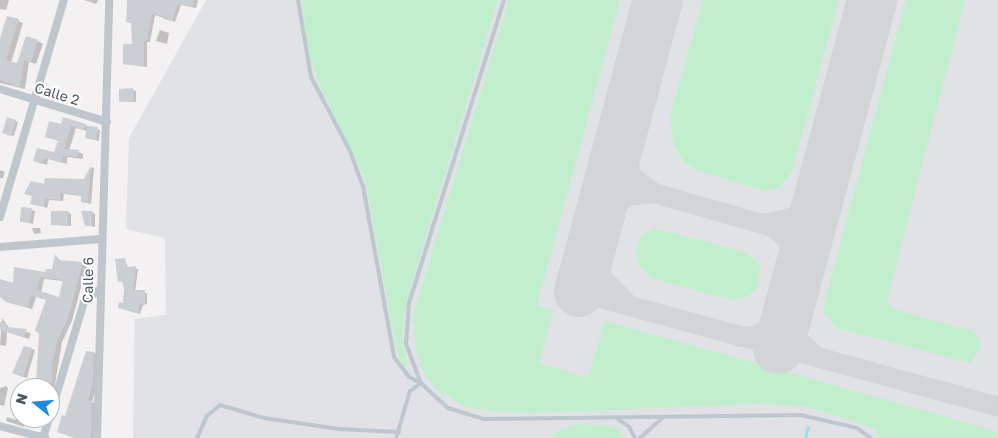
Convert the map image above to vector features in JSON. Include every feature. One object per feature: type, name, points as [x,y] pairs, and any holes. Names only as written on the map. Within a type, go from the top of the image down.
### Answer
[{"type":"street","points":[[0,217],[64,0]]},
{"type":"street","name":"Calle 6","points":[[97,438],[109,0]]},
{"type":"street","name":"Calle 2","points":[[0,89],[107,122]]},
{"type":"street","points":[[0,247],[101,239]]},
{"type":"street","points":[[60,383],[84,302],[100,289]]},
{"type":"street","points":[[0,426],[44,438]]},
{"type":"lane","points":[[298,0],[311,77],[350,151],[363,186],[394,358],[409,377],[420,383],[448,408],[474,417],[504,420],[800,415],[857,428],[871,438]]},
{"type":"lane","points":[[420,383],[406,344],[408,303],[504,0]]},
{"type":"lane","points":[[396,438],[410,391],[420,383]]},
{"type":"lane","points":[[197,438],[207,416],[220,405],[264,418],[339,429],[399,432]]},
{"type":"lane","points":[[616,418],[629,427],[635,438]]},
{"type":"lane","points":[[640,438],[663,418]]},
{"type":"shaded area","points":[[206,0],[998,0],[998,438],[133,438],[135,319],[166,315],[165,238],[126,229],[129,138]]},
{"type":"green space","points":[[303,0],[498,0],[407,298],[402,337],[408,367],[403,366],[398,354],[365,177],[319,84],[307,47]]},
{"type":"green space","points":[[509,0],[620,0],[537,305],[554,311],[539,363],[588,378],[605,321],[962,421],[998,432],[998,438],[880,438],[873,428],[807,406],[756,404],[532,413],[493,411],[466,407],[436,389],[424,373],[417,354],[413,315]]},
{"type":"green space","points":[[703,0],[839,0],[792,172],[779,189],[762,190],[695,170],[684,162],[674,146],[670,116]]},
{"type":"green space","points":[[906,0],[965,0],[887,301],[893,309],[973,331],[980,340],[980,348],[971,363],[836,328],[824,313],[825,300]]},
{"type":"green space","points":[[654,228],[747,253],[760,266],[758,288],[747,297],[731,300],[651,278],[640,267],[636,252],[641,236]]},
{"type":"green space","points":[[577,424],[613,427],[620,431],[625,438],[550,438],[556,432]]},
{"type":"building","points":[[127,0],[194,0],[193,7],[178,4],[172,21],[163,19],[164,16],[152,14],[147,41],[144,41],[144,66],[123,64],[123,44],[132,44],[131,23],[126,22]]},
{"type":"building","points":[[7,16],[19,19],[6,60],[17,63],[26,36],[38,40],[31,62],[24,60],[20,87],[0,80],[0,38]]},
{"type":"building","points":[[133,88],[134,101],[119,102],[119,89]]},
{"type":"building","points":[[7,117],[16,120],[11,136],[2,133]]},
{"type":"building","points":[[63,117],[86,124],[84,130],[71,126],[64,149],[79,150],[78,157],[63,156],[62,162],[44,158],[42,164],[33,161],[37,148],[54,152],[58,141],[45,137],[49,121],[61,124]]},
{"type":"building","points":[[87,126],[98,127],[96,140],[85,138]]},
{"type":"building","points":[[91,165],[88,203],[81,202],[81,195],[60,193],[60,200],[45,199],[44,207],[30,204],[32,196],[24,194],[31,181],[44,184],[45,178],[84,179]]},
{"type":"building","points":[[21,207],[32,208],[30,223],[20,222]]},
{"type":"building","points":[[51,211],[68,211],[68,225],[51,225]]},
{"type":"building","points":[[81,211],[92,211],[92,226],[85,226]]},
{"type":"building","points":[[55,254],[58,260],[83,262],[68,319],[58,339],[52,364],[52,378],[36,378],[39,334],[35,330],[46,300],[31,295],[28,308],[6,302],[0,297],[0,279],[13,283],[14,267],[45,272],[46,269],[52,269]],"holes":[[[40,277],[63,280],[59,297],[37,290]]]},
{"type":"building","points":[[125,258],[126,267],[136,266],[133,290],[145,290],[145,304],[140,304],[138,313],[118,308],[119,302],[123,303],[124,289],[122,281],[118,282],[115,259]]},
{"type":"building","points":[[0,322],[7,324],[6,327],[27,329],[24,337],[0,330]]},
{"type":"building","points":[[24,346],[32,348],[23,377],[12,373]]},
{"type":"building","points":[[86,351],[94,352],[93,382],[88,400],[92,401],[91,438],[75,438],[57,432],[60,428],[62,415],[65,416]]},
{"type":"waterway","points":[[805,438],[808,427]]},
{"type":"taxiway","points":[[600,217],[627,196],[654,193],[634,178],[618,148]]},
{"type":"taxiway","points":[[766,224],[801,215],[822,188]]},
{"type":"taxiway","points":[[654,193],[773,227],[785,237],[794,252],[797,277]]},
{"type":"taxiway","points":[[591,250],[602,278],[627,303]]},
{"type":"taxiway","points":[[579,292],[998,407]]},
{"type":"taxiway","points":[[791,300],[796,338],[817,357]]},
{"type":"taxiway","points":[[740,337],[755,336],[775,326],[791,300]]},
{"type":"runway","points":[[579,292],[658,0]]},
{"type":"runway","points":[[778,349],[872,0]]}]
